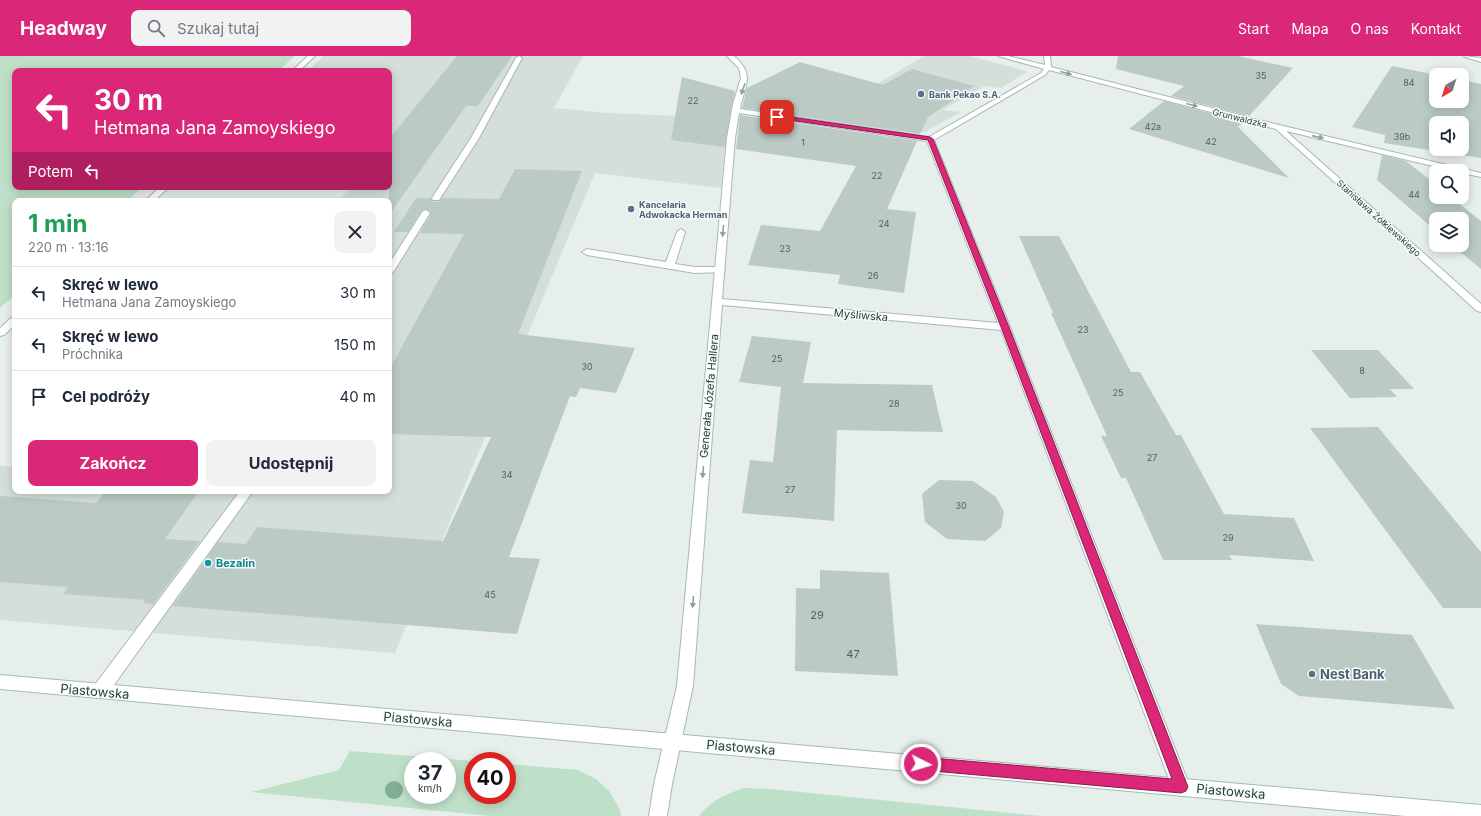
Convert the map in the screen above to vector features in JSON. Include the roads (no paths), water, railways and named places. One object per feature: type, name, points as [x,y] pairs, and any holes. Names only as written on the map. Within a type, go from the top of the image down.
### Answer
[{"type":"street","points":[[298,68],[312,56]]},
{"type":"street","name":"Generała Józefa Hallera","points":[[658,816],[663,784],[685,686],[731,138],[737,105],[745,84],[745,78],[739,64],[730,56]]},
{"type":"street","name":"Grunwaldzka","points":[[1001,56],[1278,127],[1481,175]]},
{"type":"street","points":[[737,111],[930,139],[1041,75],[1048,68],[1047,56]]},
{"type":"street","points":[[1467,56],[1481,60]]},
{"type":"street","points":[[436,198],[475,138],[519,58]]},
{"type":"street","name":"Stanisława Żółkiewskiego","points":[[1278,127],[1481,309]]},
{"type":"street","points":[[930,139],[1005,327],[1181,787]]},
{"type":"street","points":[[152,198],[162,190]]},
{"type":"street","points":[[392,266],[426,213]]},
{"type":"street","points":[[670,266],[681,232]]},
{"type":"street","points":[[587,252],[695,270],[720,270]]},
{"type":"street","name":"Myśliwska","points":[[717,302],[1005,327]]},
{"type":"street","points":[[0,333],[12,323]]},
{"type":"street","points":[[100,691],[246,494]]},
{"type":"street","name":"Piastowska","points":[[0,682],[1481,814]]},
{"type":"place","name":"Bank Pekao S.A.","points":[[921,94]]},
{"type":"place","name":"Kancelaria Adwokacka Herman","points":[[631,209]]},
{"type":"place","name":"Bezalin","points":[[208,563]]},
{"type":"place","name":"Nest Bank","points":[[1312,674]]}]
